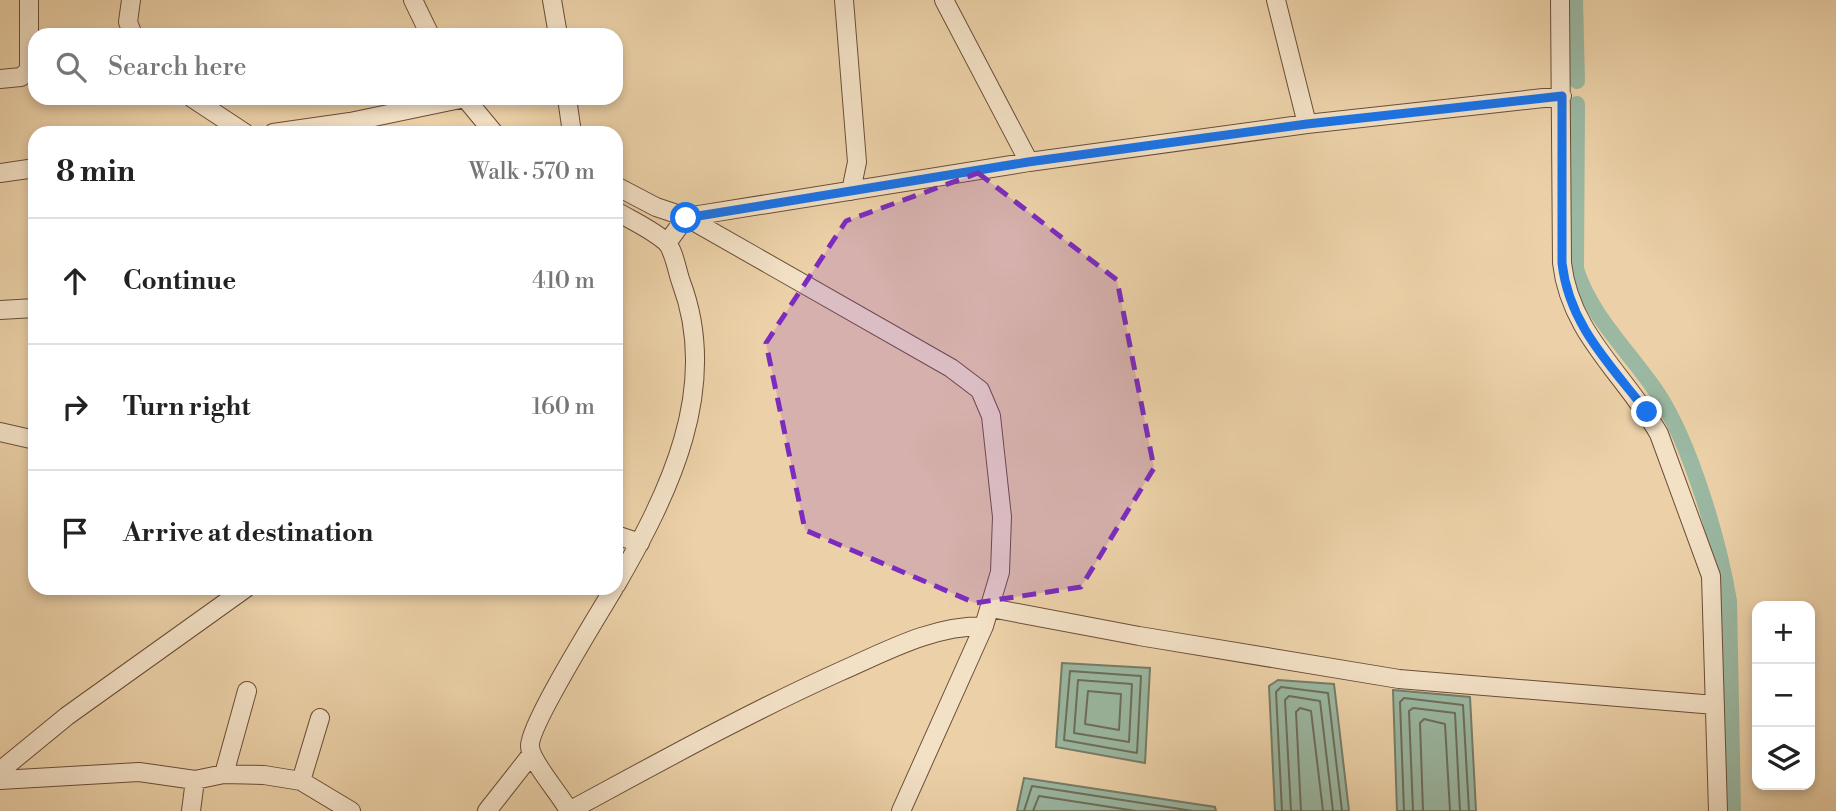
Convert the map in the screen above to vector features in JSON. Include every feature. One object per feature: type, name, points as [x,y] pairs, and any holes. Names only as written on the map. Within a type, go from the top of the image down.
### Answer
[{"type":"street","points":[[29,0],[29,28]]},
{"type":"street","points":[[130,28],[128,22],[131,0]]},
{"type":"street","points":[[412,0],[426,28]]},
{"type":"street","points":[[552,0],[557,28]]},
{"type":"street","points":[[844,0],[857,162],[851,191]]},
{"type":"street","points":[[944,0],[1028,162]]},
{"type":"street","points":[[1276,0],[1307,124]]},
{"type":"street","points":[[1560,0],[1562,263],[1565,290],[1578,321],[1647,412],[1671,460],[1711,576],[1718,811]]},
{"type":"street","points":[[0,79],[21,77],[28,71]]},
{"type":"street","points":[[667,243],[686,218],[1028,162],[1307,124],[1562,96]]},
{"type":"street","points":[[203,105],[234,126]]},
{"type":"street","points":[[349,126],[436,105]]},
{"type":"street","points":[[471,105],[488,126]]},
{"type":"street","points":[[568,105],[571,126]]},
{"type":"street","points":[[0,173],[28,169]]},
{"type":"street","points":[[623,190],[656,207],[686,218],[951,368],[980,390],[991,416],[1002,517],[1000,572],[984,626],[901,811]]},
{"type":"street","points":[[623,215],[667,243],[691,307],[697,366],[684,436],[640,543],[623,572]]},
{"type":"street","points":[[0,310],[28,308]]},
{"type":"street","points":[[0,432],[28,438]]},
{"type":"street","points":[[623,537],[640,543]]},
{"type":"street","points":[[220,595],[225,603]]},
{"type":"street","points":[[0,771],[67,716],[236,595]]},
{"type":"street","points":[[610,595],[538,719],[529,744],[531,755],[558,790],[569,811],[755,710],[903,644],[938,630],[984,626]]},
{"type":"street","points":[[991,608],[1139,636],[1399,679],[1715,705]]},
{"type":"street","points":[[224,774],[247,691]]},
{"type":"street","points":[[301,781],[320,718]]},
{"type":"street","points":[[487,811],[531,755]]},
{"type":"street","points":[[0,780],[139,772],[195,780],[224,774],[301,781],[351,811]]},
{"type":"street","points":[[191,811],[195,780]]},
{"type":"highlighted area","points":[[978,173],[1117,280],[1154,468],[1081,587],[975,603],[805,530],[766,343],[846,221]]},
{"type":"water","points":[[1062,663],[1150,668],[1145,763],[1056,747]]},
{"type":"water","points":[[1278,680],[1334,684],[1349,811],[1275,811],[1269,686]]},
{"type":"water","points":[[1393,690],[1470,697],[1476,811],[1397,811]]},
{"type":"water","points":[[1024,778],[1215,807],[1216,811],[1017,811]]},
{"type":"waterway","points":[[1575,0],[1577,81]]},
{"type":"waterway","points":[[1577,104],[1576,269],[1591,303],[1658,394],[1682,439],[1711,523],[1724,577],[1729,601],[1733,811]]},
{"type":"route","points":[[686,218],[1028,162],[1307,124],[1562,96],[1562,263],[1565,290],[1578,321],[1647,412]]}]
